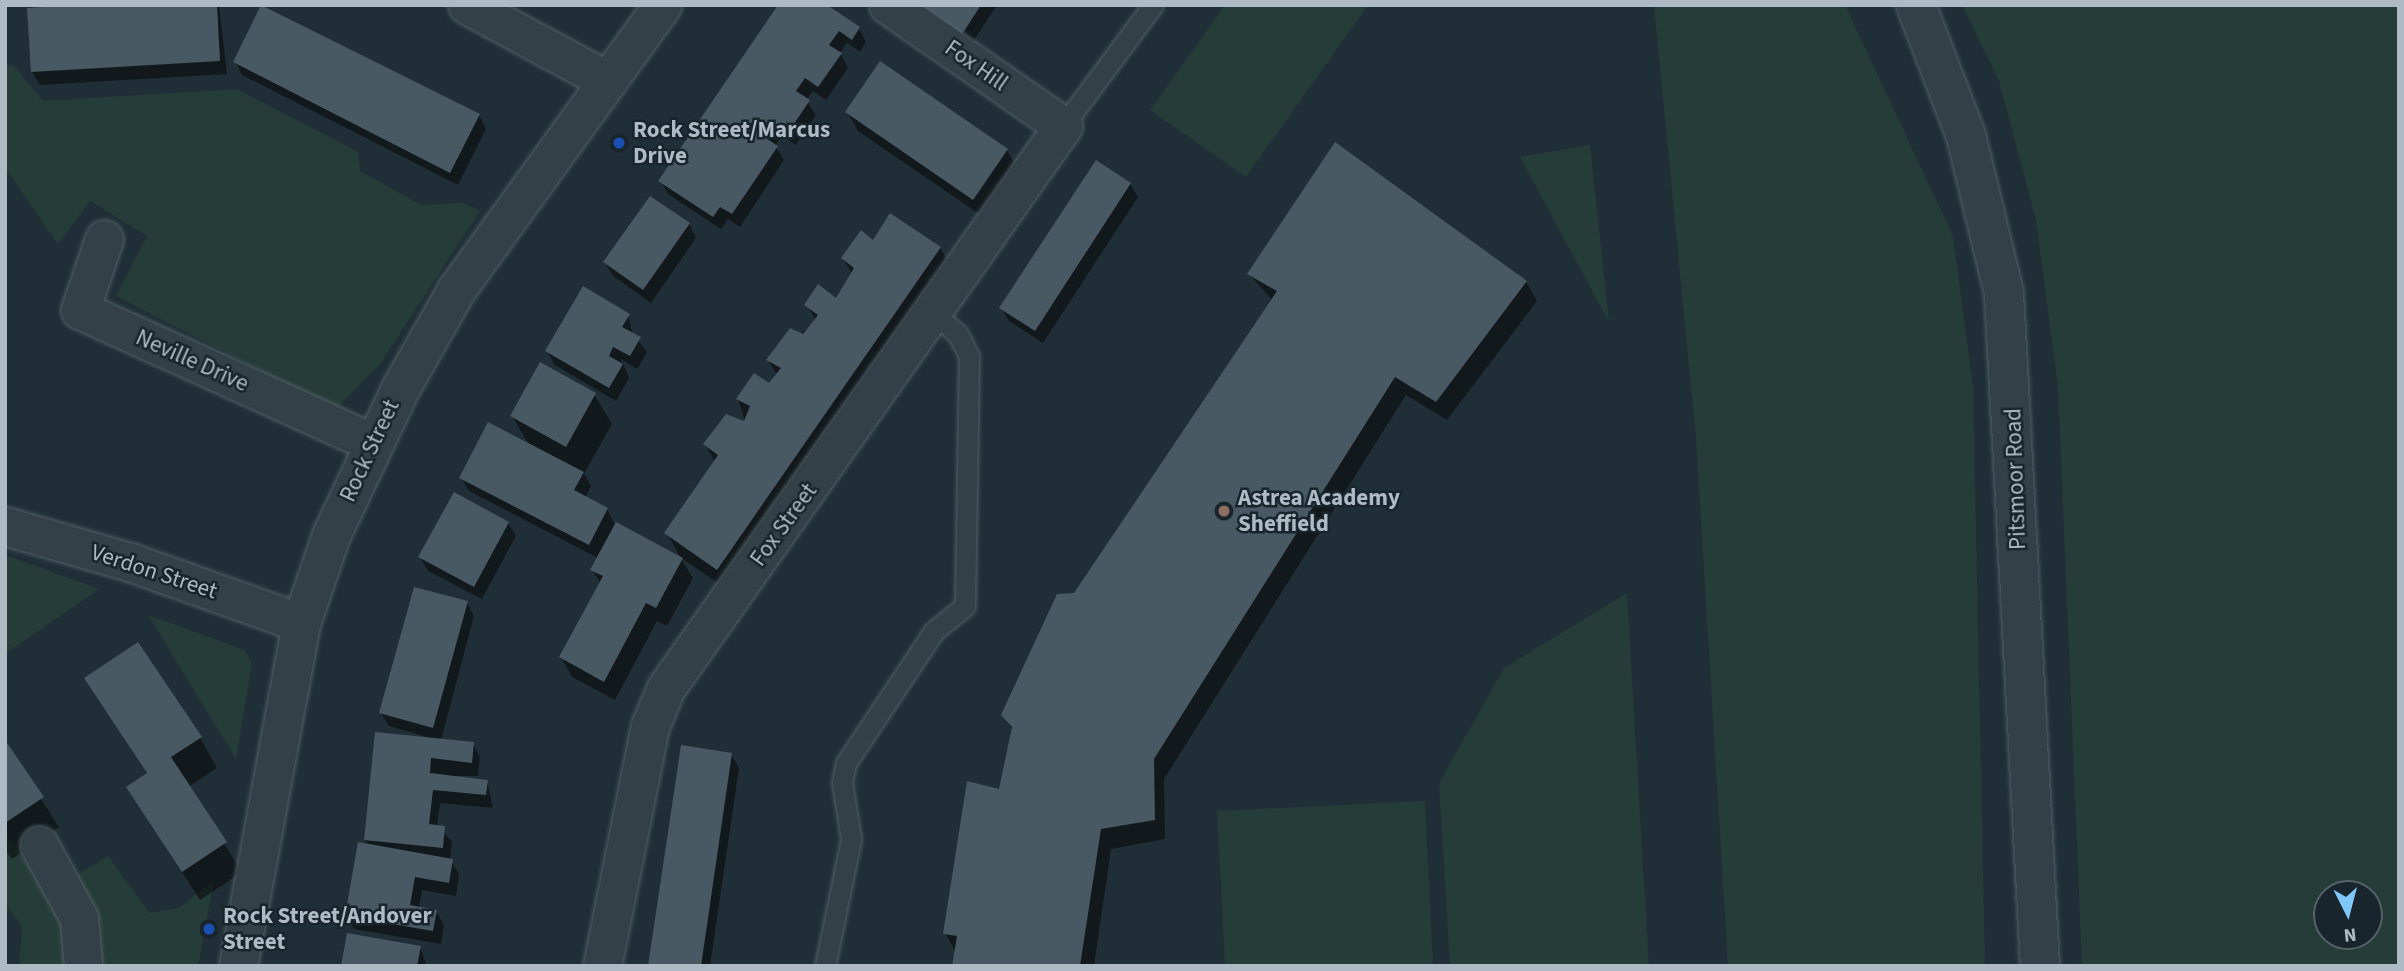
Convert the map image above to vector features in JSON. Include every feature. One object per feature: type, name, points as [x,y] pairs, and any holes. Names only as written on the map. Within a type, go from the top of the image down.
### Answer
[{"type":"street","points":[[467,5],[608,81]]},
{"type":"street","name":"Rock Street","points":[[238,966],[301,623],[373,443],[456,290],[662,5]]},
{"type":"street","name":"Fox Hill","points":[[888,5],[1063,126]]},
{"type":"street","name":"Pitsmoor Road","points":[[1916,5],[1966,136],[2004,293],[2040,966]]},
{"type":"street","name":"Fox Street","points":[[602,966],[650,726],[666,688],[935,315],[1063,126]]},
{"type":"street","name":"Neville Drive","points":[[104,239],[80,310],[373,443]]},
{"type":"street","name":"Verdon Street","points":[[5,526],[301,623]]},
{"type":"street","points":[[39,845],[79,918],[83,966]]},
{"type":"lane","points":[[1063,126],[1153,5]]},
{"type":"lane","points":[[825,966],[851,839],[842,782],[846,763],[934,631],[965,606],[968,356],[958,334],[935,315]]},
{"type":"green space","points":[[1225,5],[1368,5],[1246,177],[1150,110]]},
{"type":"green space","points":[[1654,5],[1845,5],[1953,236],[1973,386],[1985,966],[1728,966],[1696,439]]},
{"type":"green space","points":[[1962,5],[2399,5],[2399,966],[2082,966],[2058,387],[2036,220],[1999,81]]},
{"type":"green space","points":[[13,65],[43,101],[237,89],[358,152],[360,171],[421,205],[464,203],[480,211],[380,364],[336,409],[116,296],[147,236],[90,201],[58,244],[5,168],[5,66]]},
{"type":"green space","points":[[1590,145],[1609,322],[1520,157]]},
{"type":"green space","points":[[5,555],[99,589],[5,654]]},
{"type":"green space","points":[[1627,593],[1649,966],[1450,966],[1439,783],[1504,668]]},
{"type":"green space","points":[[148,615],[245,650],[252,664],[236,759]]},
{"type":"green space","points":[[1425,801],[1433,966],[1225,966],[1217,811]]},
{"type":"green space","points":[[5,832],[47,893],[108,856],[150,913],[179,908],[214,880],[198,966],[19,966],[22,926],[5,903]]},
{"type":"building","points":[[79,5],[217,5],[220,61],[31,72],[27,8]]},
{"type":"building","points":[[261,5],[480,114],[450,173],[233,62]]},
{"type":"building","points":[[778,5],[827,5],[860,27],[852,40],[839,31],[829,45],[842,53],[818,87],[805,78],[796,91],[810,100],[788,133],[774,123],[764,137],[778,146],[732,214],[720,207],[713,217],[658,181]]},
{"type":"building","points":[[921,5],[981,5],[961,36]]},
{"type":"building","points":[[880,61],[1008,149],[973,200],[845,112]]},
{"type":"building","points":[[1335,142],[1527,281],[1436,402],[1395,377],[1154,759],[1155,820],[1101,829],[1080,966],[952,966],[957,936],[943,934],[967,781],[999,789],[1012,727],[1001,715],[1057,594],[1074,593],[1277,291],[1247,274]]},
{"type":"building","points":[[1096,160],[1131,183],[1035,331],[999,308]]},
{"type":"building","points":[[650,196],[690,223],[643,290],[603,262]]},
{"type":"building","points":[[890,213],[941,247],[717,570],[664,533],[718,455],[703,444],[726,414],[744,421],[750,406],[736,399],[754,373],[769,383],[781,368],[766,360],[790,328],[803,334],[818,315],[804,305],[818,284],[836,298],[854,268],[841,258],[861,230],[873,240]]},
{"type":"building","points":[[583,286],[630,314],[622,327],[641,337],[630,356],[613,347],[609,356],[623,364],[609,388],[545,351]]},
{"type":"building","points":[[540,362],[596,393],[566,447],[510,416]]},
{"type":"building","points":[[488,422],[584,472],[574,490],[608,508],[589,545],[459,478]]},
{"type":"building","points":[[454,492],[509,522],[474,587],[418,557]]},
{"type":"building","points":[[616,522],[683,558],[656,608],[646,603],[604,682],[559,657],[603,576],[590,570]]},
{"type":"building","points":[[414,587],[468,601],[433,728],[379,713]]},
{"type":"building","points":[[138,642],[202,737],[171,757],[227,842],[182,872],[126,787],[147,773],[84,678]]},
{"type":"building","points":[[375,732],[474,742],[472,763],[431,758],[430,773],[488,780],[486,795],[433,790],[429,824],[445,826],[443,848],[364,840]]},
{"type":"building","points":[[5,740],[44,797],[5,823]]},
{"type":"building","points":[[681,745],[732,753],[701,966],[648,966]]},
{"type":"building","points":[[358,842],[453,859],[449,883],[415,877],[410,905],[437,910],[433,931],[345,916]]},
{"type":"building","points":[[347,933],[421,946],[417,966],[341,966]]},
{"type":"place","name":"Rock Street/Marcus Drive","points":[[619,143]]},
{"type":"place","name":"Astrea Academy Sheffield","points":[[1224,511]]},
{"type":"place","name":"Rock Street/Andover Street","points":[[209,929]]}]
